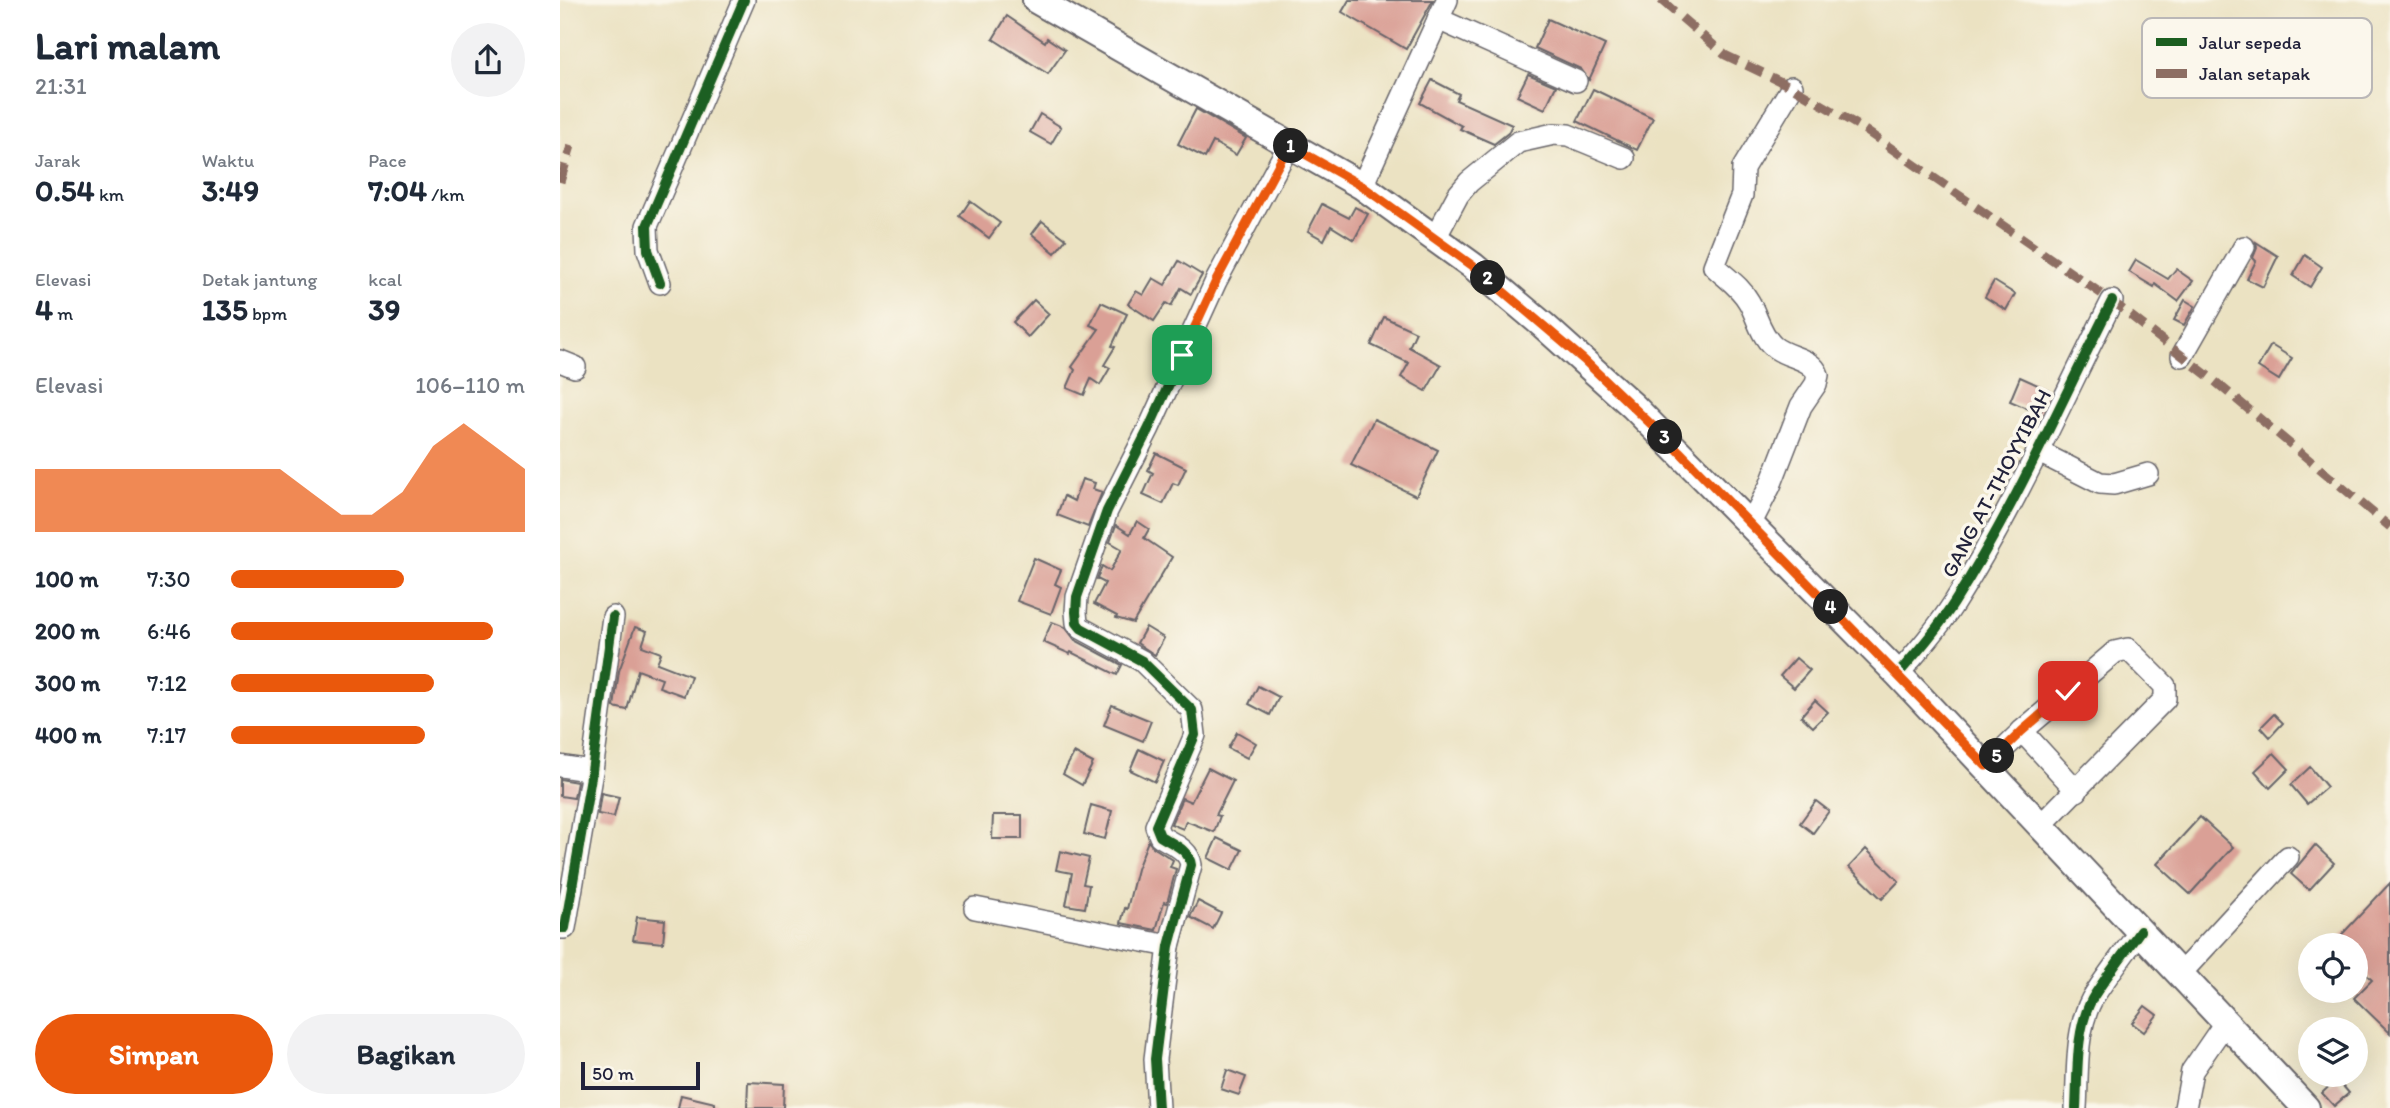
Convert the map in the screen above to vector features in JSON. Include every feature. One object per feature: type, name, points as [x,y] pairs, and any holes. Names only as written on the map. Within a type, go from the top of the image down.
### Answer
[{"type":"main road","points":[[1036,0],[1362,186],[1473,266],[1584,360],[1643,415],[1898,674],[2306,1108]]},
{"type":"street","points":[[660,283],[648,250],[647,226],[744,0]]},
{"type":"street","points":[[1362,186],[1442,9],[1576,81]]},
{"type":"street","points":[[1750,525],[1770,486],[1801,406],[1816,384],[1818,375],[1810,363],[1795,359],[1774,347],[1763,334],[1740,289],[1714,267],[1741,195],[1743,168],[1792,88]]},
{"type":"street","points":[[1435,238],[1458,195],[1469,182],[1518,142],[1554,134],[1568,135],[1624,158]]},
{"type":"street","points":[[1158,1108],[1155,1059],[1169,946],[1191,865],[1190,856],[1160,836],[1156,826],[1195,735],[1192,710],[1142,661],[1081,628],[1077,623],[1077,597],[1107,511],[1149,428],[1216,281],[1289,145]]},
{"type":"street","points":[[2182,356],[2244,247]]},
{"type":"street","name":"GANG AT-THOYYIBAH","points":[[1898,674],[1954,603],[2011,503],[2112,301]]},
{"type":"street","points":[[2037,451],[2100,482],[2114,484],[2148,474]]},
{"type":"street","points":[[560,928],[565,928],[592,771],[613,617]]},
{"type":"street","points":[[1986,766],[2022,731],[2115,652],[2128,649],[2165,686],[2165,699],[2041,825]]},
{"type":"street","points":[[2022,731],[2077,791]]},
{"type":"street","points":[[560,766],[592,771]]},
{"type":"street","points":[[2180,974],[2288,857]]},
{"type":"street","points":[[975,908],[1169,946]]},
{"type":"street","points":[[2076,1108],[2079,1050],[2092,1000],[2140,931]]},
{"type":"street","points":[[2185,1108],[2192,1071],[2225,1023]]},
{"type":"building","points":[[1349,0],[1433,0],[1406,49],[1342,12]]},
{"type":"building","points":[[1007,16],[1045,42],[1047,38],[1065,50],[1048,74],[993,39]]},
{"type":"building","points":[[1548,19],[1605,45],[1589,80],[1581,69],[1535,48]]},
{"type":"building","points":[[1528,74],[1556,86],[1545,109],[1517,96]]},
{"type":"building","points":[[1432,80],[1459,94],[1456,100],[1512,125],[1508,133],[1494,144],[1460,129],[1462,126],[1420,103]]},
{"type":"building","points":[[1593,89],[1653,118],[1637,150],[1577,121]]},
{"type":"building","points":[[1196,109],[1246,138],[1236,155],[1213,142],[1205,158],[1178,144]]},
{"type":"building","points":[[1040,114],[1061,127],[1051,144],[1030,132]]},
{"type":"building","points":[[970,201],[1000,223],[989,238],[960,216]]},
{"type":"building","points":[[1322,204],[1349,218],[1355,207],[1368,214],[1354,240],[1331,226],[1324,240],[1308,231]]},
{"type":"building","points":[[1042,221],[1066,239],[1055,253],[1032,234]]},
{"type":"building","points":[[2256,242],[2278,256],[2263,287],[2247,279],[2256,261],[2253,258]]},
{"type":"building","points":[[2305,255],[2322,267],[2310,287],[2293,276]]},
{"type":"building","points":[[2136,260],[2168,279],[2176,269],[2193,281],[2178,301],[2155,284],[2154,287],[2129,272]]},
{"type":"building","points":[[1179,261],[1202,275],[1191,294],[1181,288],[1171,306],[1166,303],[1154,321],[1128,304],[1136,291],[1143,295],[1153,278],[1165,285]]},
{"type":"building","points":[[1994,281],[2015,294],[2006,310],[1985,297]]},
{"type":"building","points":[[1034,300],[1049,314],[1028,337],[1013,322]]},
{"type":"building","points":[[2185,300],[2195,306],[2184,325],[2174,320]]},
{"type":"building","points":[[1101,302],[1127,314],[1112,346],[1115,347],[1104,365],[1110,368],[1100,385],[1091,379],[1084,395],[1067,388],[1075,370],[1072,367],[1099,329],[1090,325]]},
{"type":"building","points":[[1384,317],[1416,332],[1409,347],[1441,365],[1426,391],[1401,377],[1409,363],[1371,345]]},
{"type":"building","points":[[2271,345],[2292,358],[2279,380],[2258,367]]},
{"type":"building","points":[[2020,377],[2049,390],[2040,414],[2010,401]]},
{"type":"building","points":[[1374,419],[1438,450],[1416,496],[1351,465]]},
{"type":"building","points":[[1156,453],[1186,468],[1178,485],[1173,483],[1163,504],[1143,495],[1153,473],[1148,470]]},
{"type":"building","points":[[1082,479],[1095,483],[1093,489],[1102,492],[1088,527],[1057,515],[1064,496],[1074,501]]},
{"type":"building","points":[[1137,521],[1149,529],[1144,538],[1172,557],[1133,623],[1116,618],[1117,616],[1094,604],[1105,583],[1097,579],[1102,566],[1110,571],[1122,549],[1110,542],[1116,525],[1130,534]]},
{"type":"building","points":[[1034,558],[1061,570],[1055,584],[1061,587],[1051,614],[1017,601]]},
{"type":"building","points":[[1052,622],[1065,627],[1075,640],[1122,665],[1117,675],[1071,652],[1070,654],[1043,642]]},
{"type":"building","points":[[635,627],[647,631],[642,646],[661,653],[657,663],[691,676],[684,696],[659,687],[662,679],[638,670],[627,710],[614,707],[619,671]]},
{"type":"building","points":[[1146,627],[1164,638],[1155,655],[1137,643]]},
{"type":"building","points":[[1796,658],[1810,670],[1794,688],[1780,676]]},
{"type":"building","points":[[1258,686],[1279,697],[1270,715],[1249,704]]},
{"type":"building","points":[[1815,700],[1828,712],[1813,727],[1801,716]]},
{"type":"building","points":[[1112,705],[1151,721],[1143,741],[1104,725]]},
{"type":"building","points":[[2274,714],[2283,723],[2270,737],[2261,727]]},
{"type":"building","points":[[1237,732],[1256,743],[1247,758],[1228,748]]},
{"type":"building","points":[[1139,749],[1164,761],[1155,782],[1130,770]]},
{"type":"building","points":[[1074,753],[1093,763],[1082,785],[1063,774]]},
{"type":"building","points":[[2274,753],[2289,769],[2270,788],[2255,771]]},
{"type":"building","points":[[2310,767],[2327,787],[2307,804],[2291,785]]},
{"type":"building","points":[[1208,768],[1233,781],[1216,815],[1220,816],[1214,832],[1186,821],[1183,829],[1171,824],[1182,798],[1191,802]]},
{"type":"building","points":[[560,779],[577,782],[574,798],[560,796]]},
{"type":"building","points":[[601,793],[619,797],[614,817],[598,814]]},
{"type":"building","points":[[1816,801],[1829,811],[1813,833],[1800,823]]},
{"type":"building","points":[[1091,805],[1112,811],[1105,839],[1084,834]]},
{"type":"building","points":[[993,815],[1022,815],[1022,839],[992,839]]},
{"type":"building","points":[[2200,817],[2233,847],[2190,894],[2157,864]]},
{"type":"building","points":[[1217,838],[1242,850],[1232,870],[1208,858]]},
{"type":"building","points":[[1148,841],[1173,860],[1170,867],[1176,869],[1156,930],[1121,923]]},
{"type":"building","points":[[2315,845],[2334,863],[2309,890],[2291,874]]},
{"type":"building","points":[[1866,849],[1899,881],[1882,899],[1849,867]]},
{"type":"building","points":[[1060,851],[1089,858],[1083,884],[1089,885],[1085,908],[1066,905],[1072,873],[1056,870]]},
{"type":"building","points":[[2390,883],[2390,1033],[2359,1003],[2368,1003],[2368,984],[2372,980],[2368,976],[2368,933],[2343,933]]},
{"type":"building","points":[[1198,901],[1221,913],[1213,929],[1190,917]]},
{"type":"building","points":[[637,917],[665,920],[663,943],[633,940]]},
{"type":"building","points":[[2145,1006],[2157,1015],[2144,1032],[2132,1023]]},
{"type":"building","points":[[1227,1070],[1246,1077],[1239,1095],[1221,1089]]},
{"type":"building","points":[[748,1082],[784,1084],[783,1108],[747,1108]]},
{"type":"building","points":[[2328,1087],[2344,1087],[2349,1093],[2334,1106],[2322,1093]]},
{"type":"building","points":[[681,1095],[715,1103],[715,1108],[678,1108]]},
{"type":"marked path","points":[[1661,0],[1725,55],[1792,87],[1859,126],[2112,301],[2212,379],[2390,527]]},
{"type":"marked path","points":[[560,182],[571,146]]},
{"type":"cycle path","points":[[660,283],[648,250],[647,226],[744,0]]},
{"type":"cycle path","points":[[1158,1108],[1155,1059],[1169,946],[1191,865],[1187,855],[1160,836],[1156,826],[1195,735],[1192,710],[1142,661],[1081,628],[1077,623],[1077,597],[1107,511],[1149,428],[1216,281],[1289,145]]},
{"type":"cycle path","points":[[1898,674],[1941,621],[1976,567],[2017,492],[2112,301]]},
{"type":"cycle path","points":[[560,928],[565,928],[592,771],[613,617]]},
{"type":"cycle path","points":[[2076,1108],[2078,1052],[2087,1011],[2097,990],[2140,931]]},
{"type":"route","points":[[1182,355],[1216,281],[1289,145],[1362,186],[1473,266],[1584,360],[1679,451],[1986,766],[2068,691]]}]
